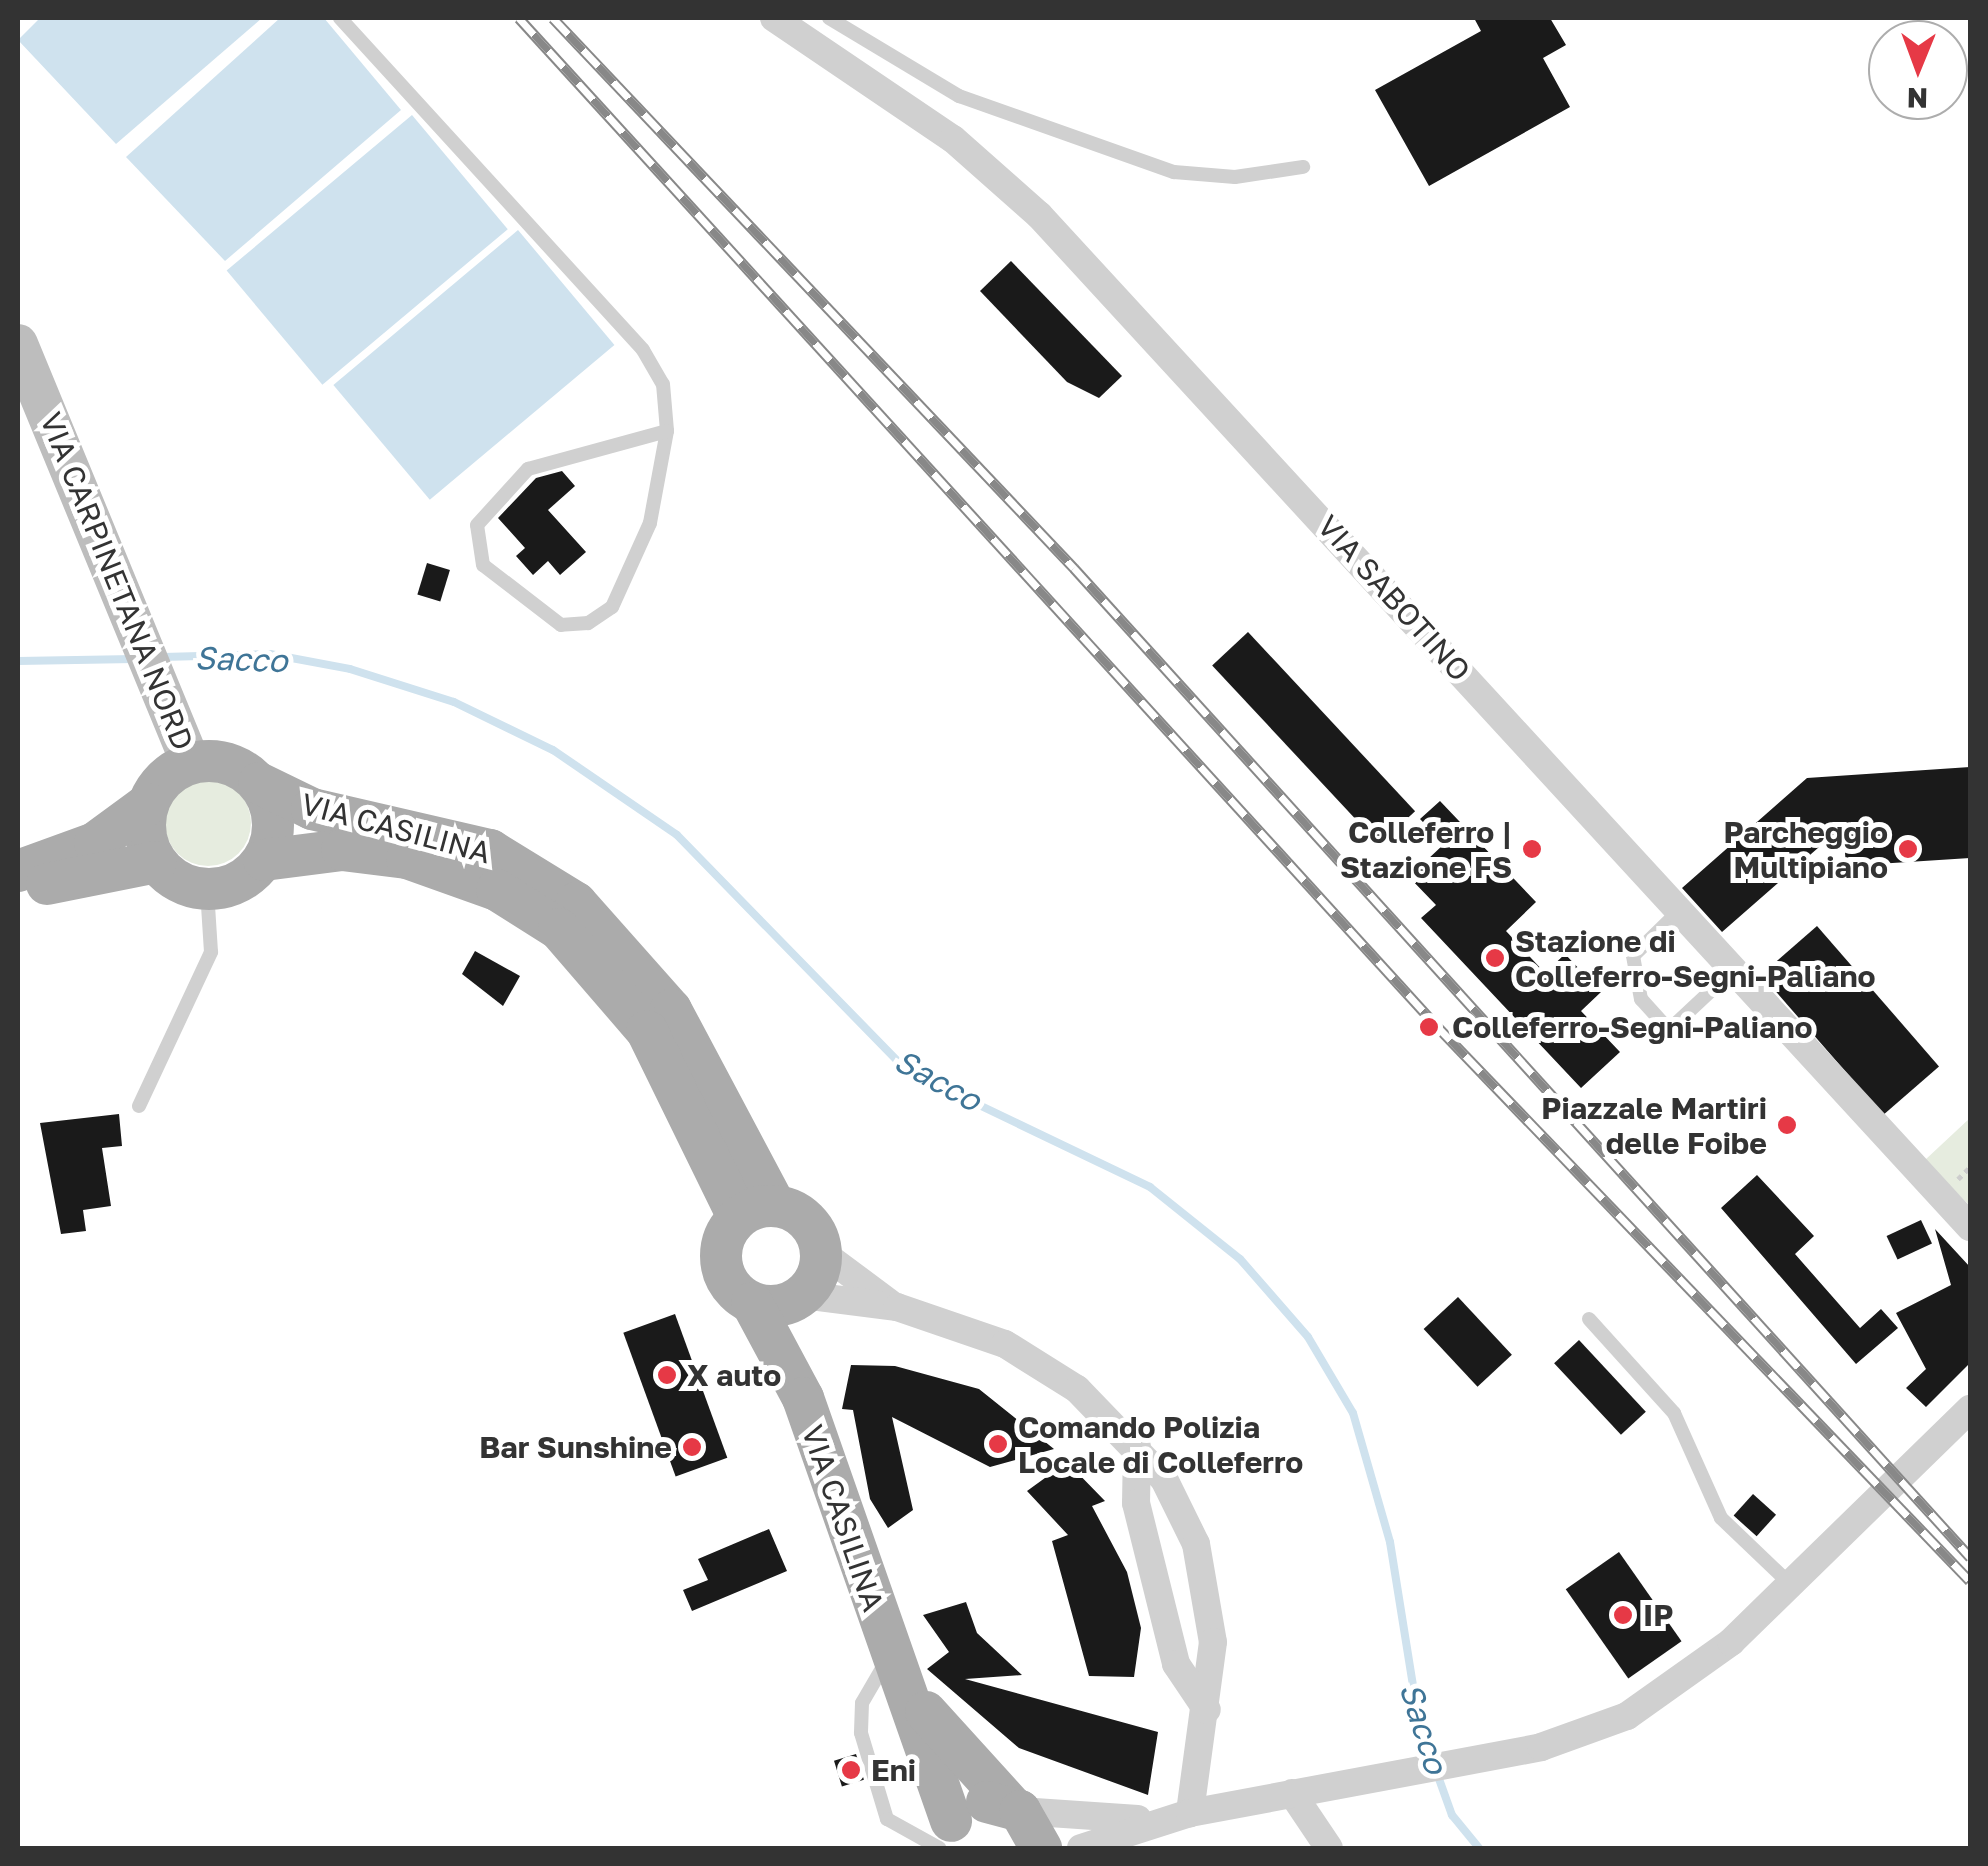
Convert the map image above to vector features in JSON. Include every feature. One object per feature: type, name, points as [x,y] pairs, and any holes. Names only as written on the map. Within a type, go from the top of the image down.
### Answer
[{"type":"main road","name":"VIA CARPINETANA NORD","points":[[18,344],[191,762]]},
{"type":"main road","points":[[18,872],[82,850],[148,804],[191,762],[228,763],[259,783],[274,821],[264,860],[249,876],[207,890],[156,862],[18,890]]},
{"type":"main road","name":"VIA CASILINA","points":[[259,783],[312,809],[490,850],[576,903],[672,1010],[757,1211]]},
{"type":"main road","points":[[148,804],[156,862]]},
{"type":"main road","name":"VIA CASILINA","points":[[264,860],[342,850],[419,860],[497,890],[560,929],[647,1031],[757,1211],[811,1226],[821,1252]]},
{"type":"main road","points":[[757,1211],[720,1264],[782,1300],[821,1252]]},
{"type":"main road","name":"VIA CASILINA","points":[[782,1300],[803,1398],[886,1647],[944,1839]]},
{"type":"main road","name":"VIA CASILINA","points":[[886,1647],[948,1743],[1016,1809],[1041,1848]]},
{"type":"main road","points":[[944,1839],[982,1803],[1016,1809]]},
{"type":"street","name":"VIA SABOTINO","points":[[774,18],[953,139],[1024,200],[1372,572],[1732,971],[1970,1227]]},
{"type":"street","points":[[821,1252],[897,1308],[1032,1358],[1137,1447],[1172,1490],[1196,1544],[1214,1642],[1207,1710],[1177,1816]]},
{"type":"street","points":[[782,1300],[897,1308]]},
{"type":"street","points":[[1081,1848],[1177,1816],[1516,1752],[1642,1708],[1792,1586],[1970,1408]]},
{"type":"street","points":[[1137,1447],[1136,1504],[1174,1655],[1207,1710]]},
{"type":"street","points":[[1292,1793],[1329,1848]]},
{"type":"street","points":[[1016,1809],[1177,1816]]},
{"type":"lane","points":[[340,18],[652,361],[667,431],[638,560],[596,619],[570,626],[542,617],[477,558],[478,525],[528,469],[667,431]]},
{"type":"lane","points":[[829,18],[959,96],[1174,172],[1235,177],[1303,168]]},
{"type":"lane","points":[[139,1106],[211,952],[207,890]]},
{"type":"lane","points":[[1678,911],[1634,956],[1635,990],[1650,1009],[1669,1030],[1732,971]]},
{"type":"lane","points":[[1589,1318],[1674,1413],[1721,1518],[1792,1586]]},
{"type":"lane","points":[[886,1647],[865,1694],[861,1732],[887,1819],[944,1839]]},
{"type":"shaded area","points":[[208,780],[238,793],[251,823],[238,853],[208,866],[178,853],[165,823],[178,793]]},
{"type":"shaded area","points":[[1970,1118],[1970,1206],[1925,1160]]},
{"type":"water","points":[[40,18],[262,18],[116,144],[18,40]]},
{"type":"water","points":[[280,18],[324,18],[401,110],[225,261],[126,157]]},
{"type":"water","points":[[412,115],[508,229],[322,385],[227,271]]},
{"type":"water","points":[[518,230],[614,345],[430,500],[333,385]]},
{"type":"building","points":[[1474,18],[1550,18],[1566,45],[1543,58],[1570,107],[1429,186],[1375,90],[1481,31]]},
{"type":"building","points":[[1011,261],[1122,376],[1099,398],[1067,382],[980,291]]},
{"type":"building","points":[[562,471],[575,486],[548,510],[586,552],[560,575],[548,561],[533,575],[516,556],[525,548],[498,518],[536,478]]},
{"type":"building","points":[[427,563],[450,570],[440,602],[417,595]]},
{"type":"building","points":[[1248,632],[1415,811],[1379,845],[1212,665]]},
{"type":"building","name":"Parcheggio Multipiano","points":[[1970,767],[1970,858],[1846,866],[1843,826],[1722,932],[1682,888],[1807,778]]},
{"type":"building","name":"Stazione di Colleferro-Segni-Paliano","points":[[1440,801],[1536,902],[1506,931],[1545,973],[1565,954],[1601,992],[1581,1011],[1620,1052],[1581,1088],[1421,918],[1436,905],[1409,877],[1444,844],[1420,819]]},
{"type":"building","points":[[1817,926],[1939,1066],[1883,1115],[1761,975]]},
{"type":"building","points":[[475,951],[520,976],[503,1006],[462,974]]},
{"type":"building","points":[[119,1114],[122,1146],[102,1148],[111,1206],[83,1210],[86,1231],[61,1234],[40,1123]]},
{"type":"building","points":[[1757,1175],[1814,1236],[1795,1254],[1860,1328],[1881,1309],[1898,1328],[1856,1364],[1721,1208]]},
{"type":"building","points":[[1921,1220],[1932,1244],[1898,1260],[1887,1236]]},
{"type":"building","points":[[1935,1229],[1970,1267],[1970,1363],[1926,1407],[1906,1388],[1926,1369],[1896,1313],[1951,1285]]},
{"type":"building","points":[[1458,1297],[1512,1355],[1478,1387],[1424,1329]]},
{"type":"building","name":"X auto","points":[[675,1314],[727,1458],[676,1477],[623,1333]]},
{"type":"building","points":[[1579,1340],[1646,1412],[1621,1435],[1554,1363]]},
{"type":"building","name":"Comando Polizia Locale di Colleferro","points":[[851,1365],[895,1366],[979,1389],[1054,1449],[990,1467],[892,1417],[913,1510],[888,1528],[870,1499],[853,1410],[842,1409]]},
{"type":"building","points":[[1067,1462],[1105,1501],[1092,1506],[1127,1572],[1141,1628],[1134,1677],[1089,1676],[1052,1541],[1068,1535],[1027,1491]]},
{"type":"building","points":[[1753,1494],[1776,1515],[1757,1536],[1734,1516]]},
{"type":"building","points":[[769,1529],[787,1571],[692,1611],[683,1590],[708,1580],[698,1559]]},
{"type":"building","name":"IP","points":[[1619,1552],[1682,1641],[1628,1679],[1566,1589]]},
{"type":"building","points":[[966,1602],[977,1633],[1022,1675],[965,1679],[1158,1732],[1148,1795],[1019,1748],[927,1669],[949,1652],[923,1615]]},
{"type":"building","name":"Eni","points":[[856,1754],[864,1780],[842,1787],[834,1761]]},
{"type":"waterway","name":"Sacco","points":[[163,657],[270,654],[350,669],[454,702],[553,750],[677,835],[906,1070],[1150,1187],[1240,1259],[1308,1337],[1353,1413],[1390,1542],[1419,1723],[1452,1815],[1479,1848]]},
{"type":"waterway","name":"Sacco","points":[[18,661],[134,659]]},
{"type":"railway","points":[[519,18],[1435,1024],[1970,1581]]},
{"type":"railway","points":[[553,18],[1074,568],[1970,1557]]},
{"type":"place","name":"Colleferro | Stazione FS","points":[[1532,849]]},
{"type":"place","name":"Parcheggio Multipiano","points":[[1908,849]]},
{"type":"place","name":"Stazione di Colleferro-Segni-Paliano","points":[[1495,958]]},
{"type":"place","name":"Colleferro-Segni-Paliano","points":[[1429,1027]]},
{"type":"place","name":"Piazzale Martiri delle Foibe","points":[[1787,1125]]},
{"type":"place","name":"X auto","points":[[667,1375]]},
{"type":"place","name":"Comando Polizia Locale di Colleferro","points":[[998,1444]]},
{"type":"place","name":"Bar Sunshine","points":[[692,1447]]},
{"type":"place","name":"IP","points":[[1623,1615]]},
{"type":"place","name":"Eni","points":[[851,1770]]}]
